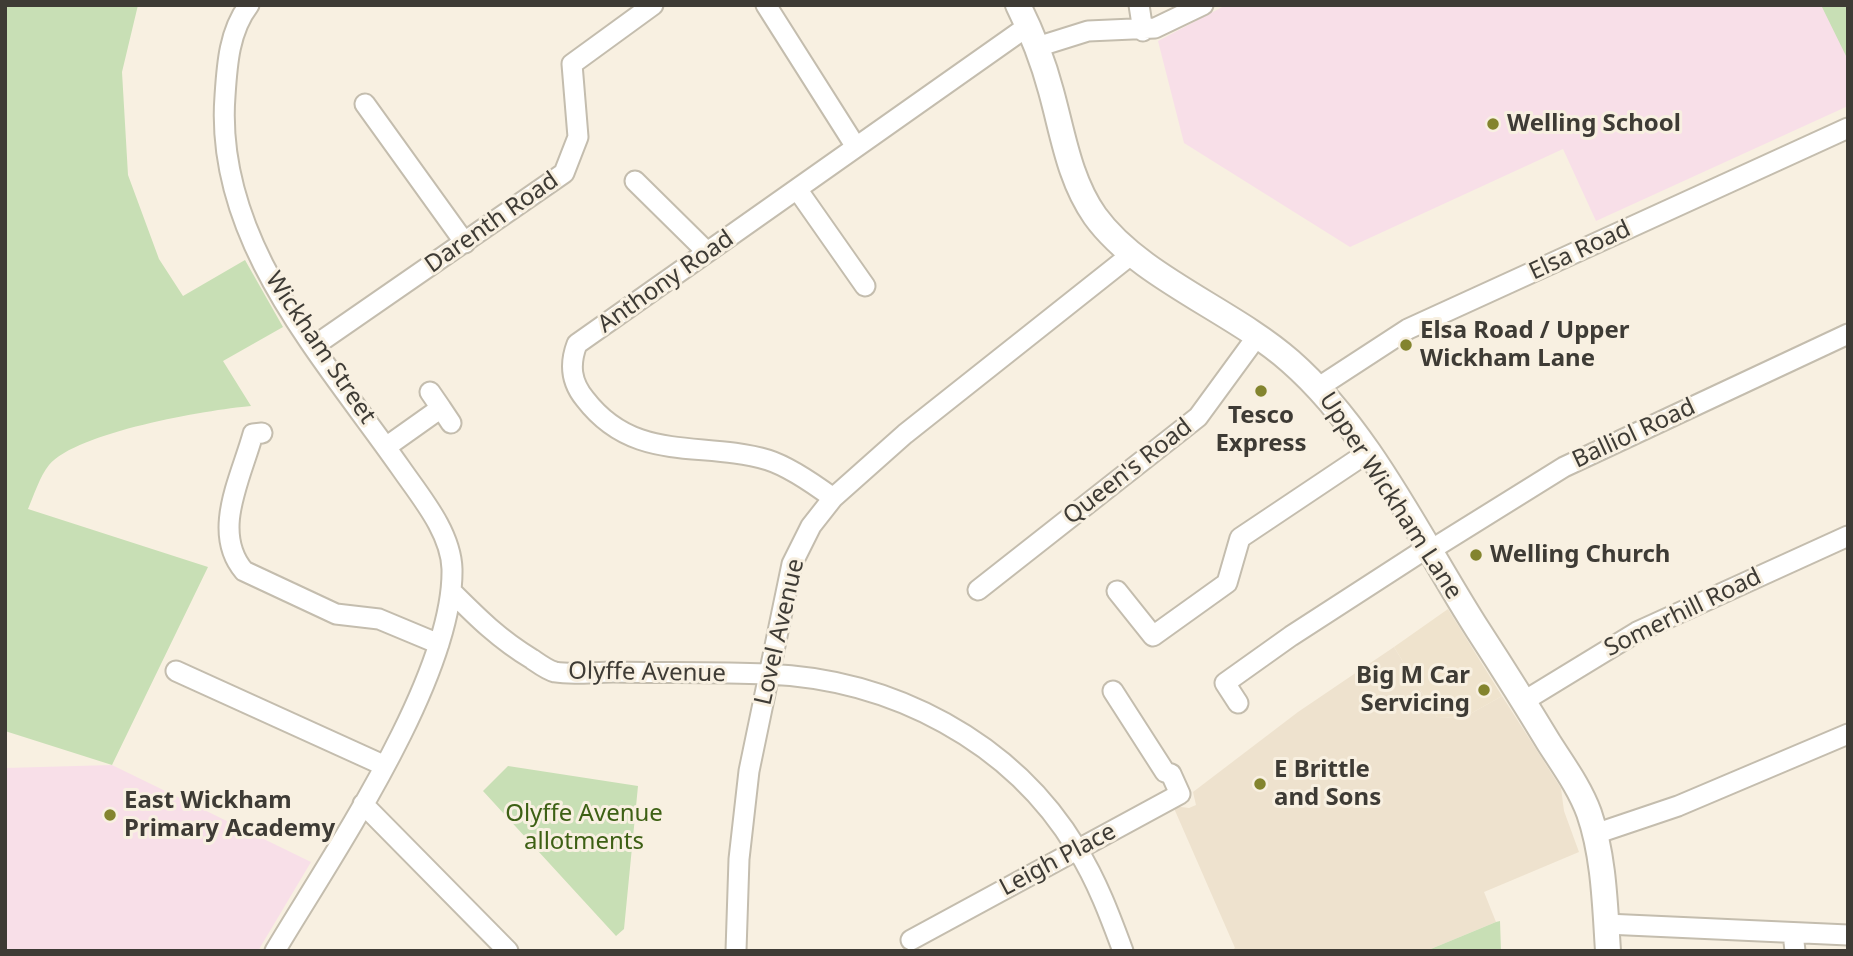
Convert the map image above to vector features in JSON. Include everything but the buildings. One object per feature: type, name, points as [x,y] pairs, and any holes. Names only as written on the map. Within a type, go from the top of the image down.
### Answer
[{"type":"main road","name":"Upper Wickham Lane","points":[[1028,26],[1068,160],[1081,193],[1109,234],[1132,254],[1258,335],[1319,387],[1367,453],[1524,701],[1576,786],[1595,834],[1608,951]]},
{"type":"street","name":"Wickham Street","points":[[249,5],[238,22],[227,70],[224,104],[228,161],[245,220],[272,281],[314,346],[422,499],[448,547],[452,566],[451,591],[439,644],[411,712],[363,804],[275,951]]},
{"type":"street","name":"Darenth Road","points":[[314,346],[564,173],[579,137],[572,64],[653,5]]},
{"type":"street","points":[[766,5],[856,147]]},
{"type":"street","points":[[1139,5],[1143,31]]},
{"type":"street","name":"Anthony Road","points":[[833,498],[770,461],[730,453],[652,445],[632,438],[609,424],[577,389],[572,373],[577,344],[1028,26],[1088,31],[1143,31],[1165,25],[1203,5]]},
{"type":"street","points":[[365,104],[465,243]]},
{"type":"street","name":"Elsa Road","points":[[1319,387],[1408,329],[1848,128]]},
{"type":"street","points":[[635,181],[707,252]]},
{"type":"street","points":[[797,189],[865,286]]},
{"type":"street","name":"Lovel Avenue","points":[[736,951],[742,816],[792,564],[811,526],[833,498],[905,433],[1132,254]]},
{"type":"street","name":"Balliol Road","points":[[1238,703],[1225,683],[1291,636],[1564,467],[1848,334]]},
{"type":"street","name":"Queen's Road","points":[[978,590],[1198,417],[1258,335]]},
{"type":"street","name":"Wickham Street","points":[[386,447],[441,408]]},
{"type":"street","points":[[262,433],[253,435],[227,531],[228,546],[239,566],[244,571],[336,614],[379,619],[439,644]]},
{"type":"street","points":[[1117,591],[1153,636],[1227,583],[1240,538],[1367,453]]},
{"type":"street","name":"Somerhill Road","points":[[1524,701],[1618,642],[1848,536]]},
{"type":"street","name":"Olyffe Avenue","points":[[451,591],[498,639],[553,671],[769,674],[827,681],[904,702],[939,719],[976,741],[1018,776],[1057,820],[1077,849],[1105,901],[1123,951]]},
{"type":"street","points":[[176,671],[383,765]]},
{"type":"street","name":"Leigh Place","points":[[911,940],[1180,794],[1171,774],[1165,772],[1113,691]]},
{"type":"street","points":[[1595,834],[1678,806],[1848,734]]},
{"type":"street","points":[[363,804],[508,951]]},
{"type":"street","points":[[1606,924],[1794,942],[1848,935]]},
{"type":"shaded area","name":"Welling School","points":[[1226,5],[1848,5],[1848,106],[1596,221],[1563,149],[1350,247],[1184,143],[1158,41]]},
{"type":"shaded area","points":[[1448,609],[1502,696],[1463,718],[1437,717],[1394,647]]},
{"type":"shaded area","points":[[1394,647],[1437,717],[1463,718],[1502,696],[1561,788],[1564,811],[1579,852],[1484,892],[1496,922],[1426,951],[1231,951],[1235,948],[1173,806],[1189,808],[1196,805],[1193,792],[1298,712]]},
{"type":"shaded area","name":"East Wickham Primary Academy","points":[[112,765],[311,862],[258,951],[5,951],[5,768]]},
{"type":"green space","points":[[5,5],[138,5],[122,72],[128,175],[159,259],[183,296],[245,260],[283,327],[223,361],[251,406],[175,418],[86,442],[64,453],[49,465],[28,509],[208,567],[112,765],[5,731]]},
{"type":"green space","points":[[1821,5],[1848,5],[1848,60]]},
{"type":"green space","name":"Olyffe Avenue allotments","points":[[508,766],[638,786],[624,929],[616,936],[483,791]]},
{"type":"green space","points":[[1500,921],[1501,951],[1426,951],[1496,922]]},
{"type":"place","name":"Welling School","points":[[1493,124]]},
{"type":"place","name":"Elsa Road / Upper Wickham Lane","points":[[1406,345]]},
{"type":"place","name":"Tesco Express","points":[[1261,391]]},
{"type":"place","name":"Welling Church","points":[[1476,555]]},
{"type":"place","name":"Big M Car Servicing","points":[[1484,690]]},
{"type":"place","name":"E Brittle and Sons","points":[[1260,784]]},
{"type":"place","name":"East Wickham Primary Academy","points":[[110,815]]}]
